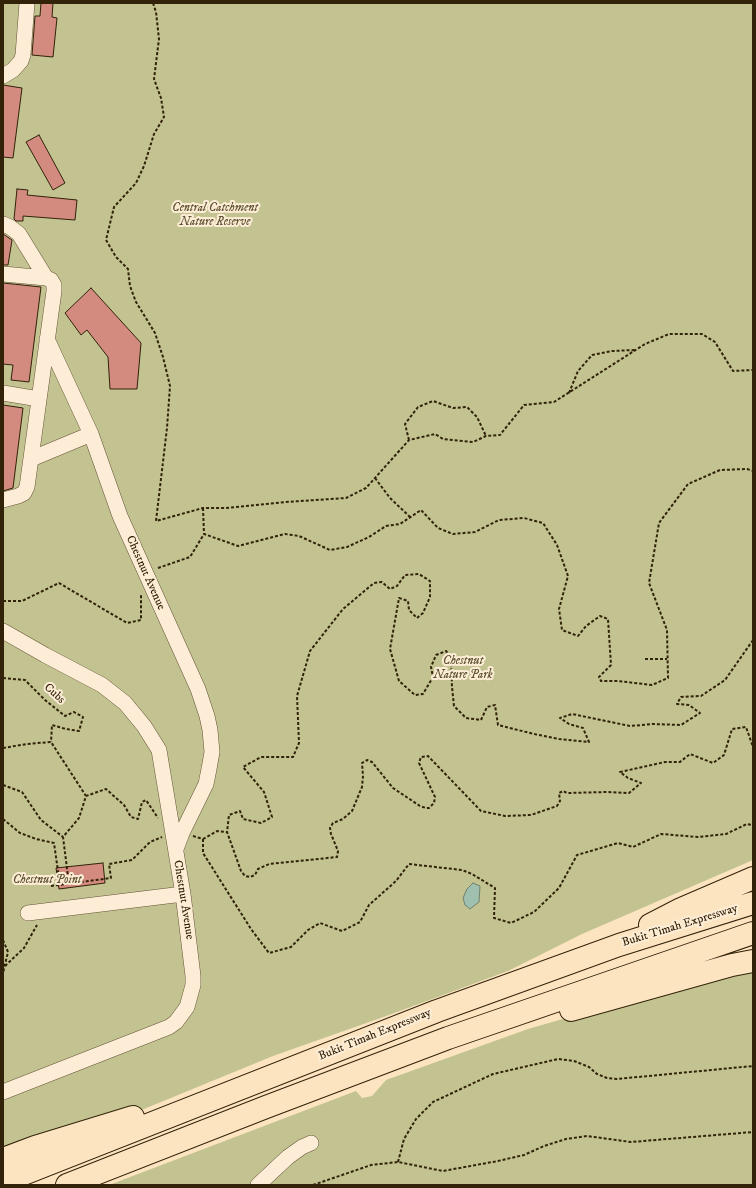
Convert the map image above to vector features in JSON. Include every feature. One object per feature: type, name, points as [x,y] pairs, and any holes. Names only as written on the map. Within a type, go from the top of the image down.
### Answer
[{"type":"highway","points":[[619,945],[660,919],[753,878]]},
{"type":"highway","name":"Bukit Timah Expressway","points":[[3,1182],[437,1011],[619,945],[753,903]]},
{"type":"highway","points":[[67,1185],[448,1038],[753,933]]},
{"type":"highway","points":[[448,1038],[526,1022],[732,965],[753,961]]},
{"type":"highway","points":[[3,1159],[35,1147],[141,1114],[198,1106]]},
{"type":"street","points":[[3,76],[13,70],[21,61],[23,55],[27,3]]},
{"type":"street","points":[[3,224],[19,234],[46,278],[54,285],[27,487],[24,492],[18,496],[6,499]]},
{"type":"street","points":[[3,274],[46,278]]},
{"type":"street","name":"Chestnut Avenue","points":[[3,1092],[160,1032],[176,1022],[187,1007],[193,985],[190,940],[176,850],[182,833],[206,784],[212,752],[207,716],[198,689],[120,516],[91,434],[47,339]]},
{"type":"street","points":[[3,393],[39,398]]},
{"type":"street","points":[[31,459],[91,434]]},
{"type":"street","points":[[3,631],[102,685],[125,703],[144,726],[159,750],[176,850]]},
{"type":"street","points":[[32,919],[183,894]]},
{"type":"street","points":[[258,1185],[288,1157],[311,1143]]},
{"type":"path","points":[[153,3],[156,12],[159,39],[154,79],[161,98],[164,117],[154,134],[144,166],[136,183],[114,208],[106,240],[116,257],[128,269],[130,286],[136,302],[155,333],[170,386],[167,428],[156,521],[203,508],[226,508],[346,498],[366,488],[409,440],[435,434],[443,439],[473,442],[486,436],[500,435],[524,406],[554,402],[645,344],[669,334],[702,334],[715,342],[733,371],[753,370]]},
{"type":"path","points":[[569,393],[578,371],[592,355],[612,351],[637,350]]},
{"type":"path","points":[[409,440],[405,424],[418,407],[432,401],[453,408],[467,407],[477,417],[486,436]]},
{"type":"path","points":[[204,534],[238,546],[285,534],[299,536],[330,550],[347,546],[369,537],[386,526],[400,524],[421,510],[438,528],[453,534],[476,532],[499,520],[524,518],[543,523],[557,545],[568,576],[559,609],[562,630],[578,636],[586,626],[600,616],[608,619],[611,665],[599,676],[601,681],[618,680],[652,685],[668,678],[667,630],[648,583],[659,522],[688,484],[720,470],[747,469],[753,471]]},
{"type":"path","points":[[375,478],[390,498],[410,517]]},
{"type":"path","points":[[3,601],[22,602],[59,583],[126,623],[141,620],[142,584],[147,577],[190,557],[204,534],[203,508]]},
{"type":"path","points":[[753,640],[725,680],[701,696],[682,697],[677,704],[689,705],[700,712],[682,725],[653,724],[630,726],[572,714],[560,718],[569,724],[582,728],[589,742],[559,739],[498,725],[495,705],[487,707],[481,720],[466,718],[454,706],[451,657],[446,651],[436,655],[431,667],[434,677],[423,694],[415,695],[399,681],[390,649],[399,598],[408,601],[409,610],[417,618],[423,613],[430,597],[430,581],[419,574],[405,575],[397,586],[390,589],[382,582],[374,583],[342,609],[310,651],[297,696],[299,743],[293,756],[261,757],[243,767],[264,792],[272,817],[261,823],[243,818],[240,811],[229,815],[227,832],[241,871],[245,876],[250,877],[255,875],[258,870],[269,864],[337,857],[338,851],[330,834],[330,828],[333,824],[352,812],[362,787],[362,763],[367,760],[372,762],[393,788],[420,806],[429,808],[434,803],[435,797],[419,763],[421,757],[428,756],[480,811],[506,816],[531,815],[557,806],[560,801],[559,793],[563,790],[567,793],[629,793],[641,783],[628,778],[620,772],[664,762],[680,762],[690,754],[713,763],[724,755],[732,729],[746,727],[753,747]]},
{"type":"path","points":[[645,659],[667,659]]},
{"type":"path","name":"Cubs","points":[[3,678],[25,680],[45,700],[65,716],[74,712],[83,718],[79,730],[66,729],[52,725],[51,742]]},
{"type":"path","points":[[3,748],[51,742],[86,796]]},
{"type":"path","points":[[3,785],[22,792],[41,820],[63,837],[69,884]]},
{"type":"path","points":[[51,886],[111,878],[109,864],[132,860],[150,842],[172,828],[157,818],[146,800],[142,802],[138,819],[131,817],[124,805],[106,789],[86,796]]},
{"type":"path","points":[[63,837],[79,818],[86,796]]},
{"type":"path","points":[[3,819],[20,833],[54,843],[60,885]]},
{"type":"path","points":[[227,832],[217,831],[203,839],[203,853],[251,929],[269,953],[291,948],[308,930],[320,923],[342,931],[360,922],[369,905],[396,881],[409,864],[462,870],[472,874],[495,888],[494,918],[511,923],[534,912],[559,888],[577,855],[618,843],[632,847],[661,834],[698,837],[726,834],[747,824],[753,825]]},
{"type":"path","points":[[3,880],[3,886]]},
{"type":"path","points":[[5,966],[24,948],[32,919]]},
{"type":"path","points":[[3,940],[8,952],[3,973]]},
{"type":"path","points":[[398,1162],[404,1139],[416,1119],[433,1102],[493,1074],[558,1059],[574,1061],[589,1067],[597,1074],[607,1078],[617,1079],[753,1066]]},
{"type":"path","points":[[313,1185],[371,1165],[398,1162],[443,1170],[524,1155],[544,1146],[566,1139],[587,1136],[631,1142],[753,1132]]},
{"type":"green space","points":[[3,3],[753,3],[753,860],[582,934],[508,971],[273,1056],[83,1134],[3,1148]]},
{"type":"green space","points":[[753,972],[753,1185],[109,1185],[356,1091],[362,1098],[372,1096],[386,1080],[528,1029],[643,996]]},
{"type":"shaded area","points":[[473,883],[480,886],[479,902],[470,909],[465,905],[463,898],[467,889]]},
{"type":"building","points":[[41,3],[53,3],[52,17],[57,18],[53,57],[32,55],[35,16],[40,16]]},
{"type":"building","points":[[3,85],[22,88],[13,158],[3,157]]},
{"type":"building","points":[[39,135],[65,183],[53,190],[26,142]]},
{"type":"building","points":[[17,189],[28,190],[27,195],[77,200],[75,220],[23,216],[23,221],[16,221],[14,219]]},
{"type":"building","points":[[3,234],[12,240],[8,265],[3,265]]},
{"type":"building","points":[[3,283],[41,287],[29,382],[11,380],[13,365],[3,364]]},
{"type":"building","points":[[91,288],[141,343],[137,389],[110,389],[108,357],[87,330],[81,335],[65,313]]},
{"type":"building","points":[[3,405],[23,408],[13,488],[3,491]]},
{"type":"building","name":"Chestnut Point","points":[[103,863],[105,883],[59,889],[56,868]]},
{"type":"park label","name":"Central Catchment Nature Reserve","points":[[215,216]]},
{"type":"park label","name":"Chestnut Nature Park","points":[[463,669]]}]
